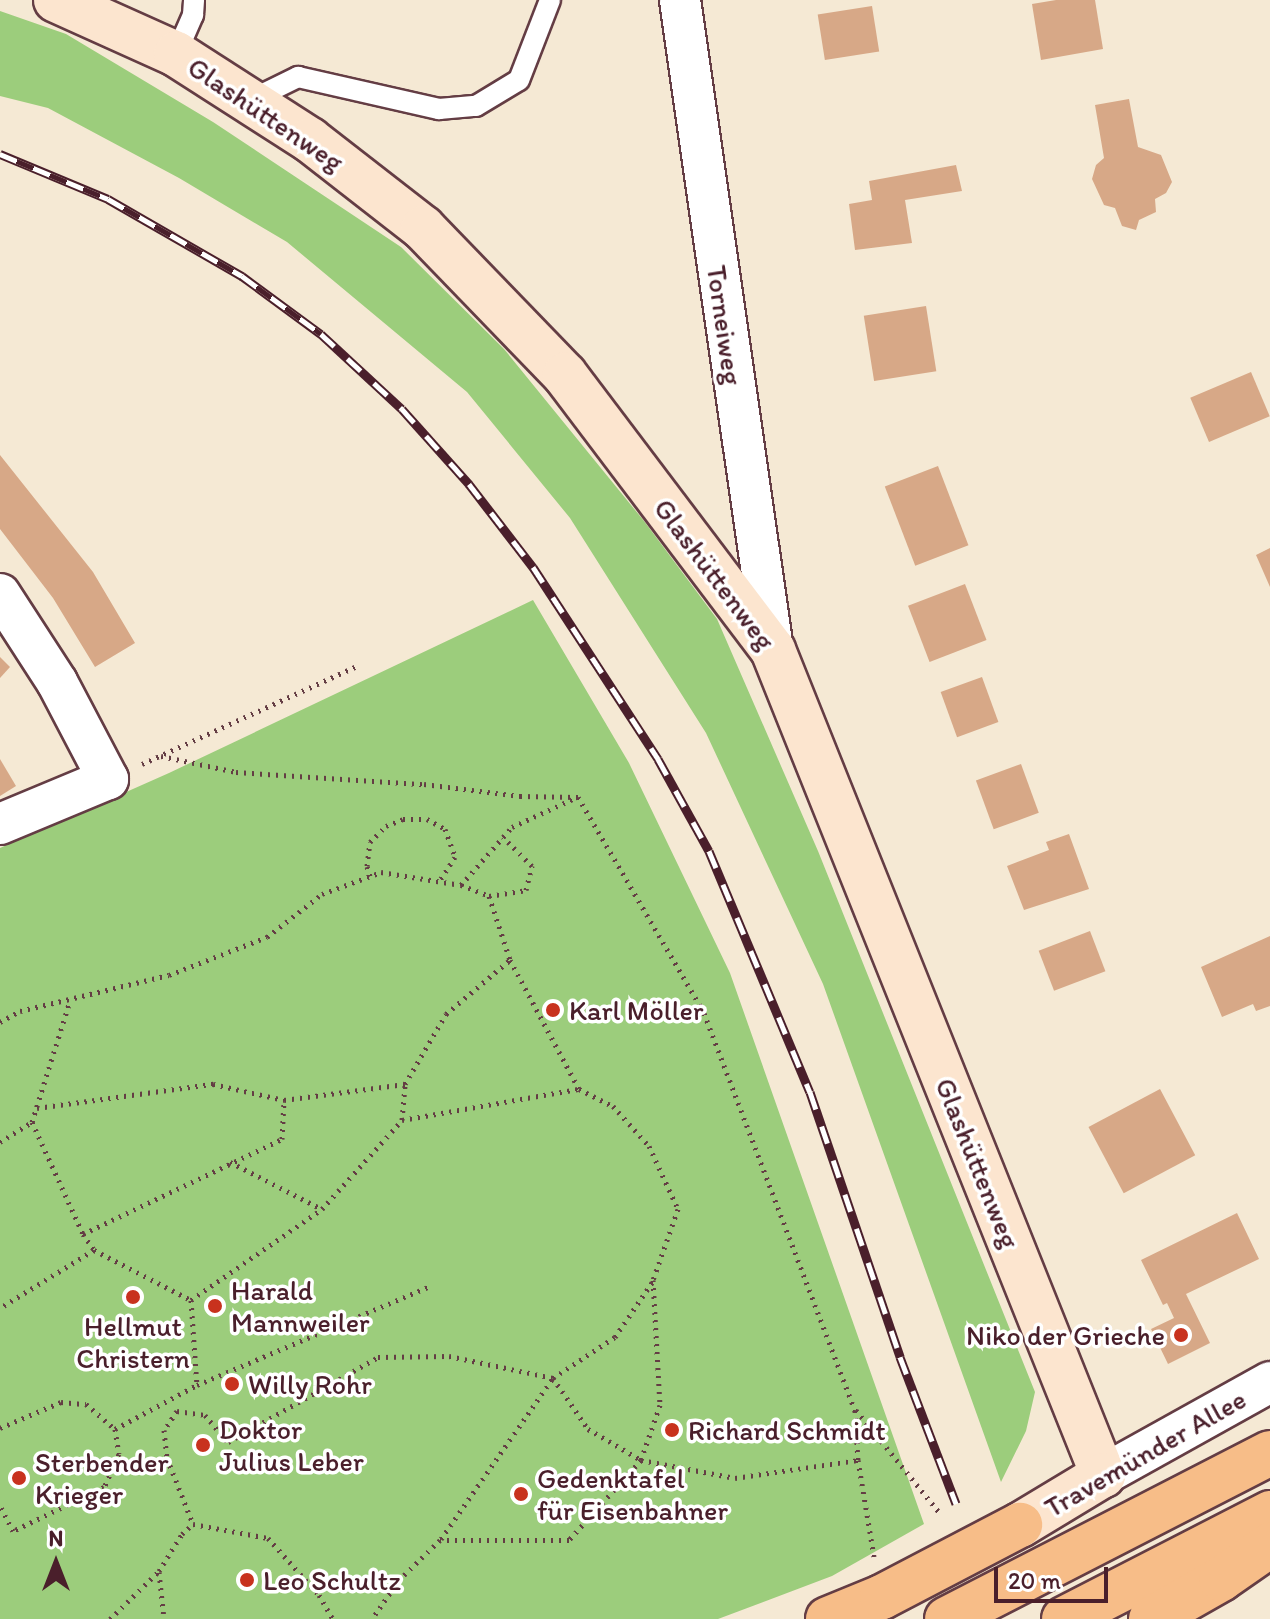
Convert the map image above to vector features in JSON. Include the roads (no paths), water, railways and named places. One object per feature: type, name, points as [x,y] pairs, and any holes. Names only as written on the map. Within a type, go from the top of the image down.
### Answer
[{"type":"highway","name":"Travemünder Allee","points":[[947,1619],[1270,1453]]},
{"type":"highway","points":[[1064,1619],[1270,1513]]},
{"type":"highway","points":[[828,1619],[882,1597],[1020,1525]]},
{"type":"highway","points":[[1151,1619],[1221,1579],[1270,1545]]},
{"type":"street","name":"Glashüttenweg","points":[[56,0],[176,54],[310,140],[423,228],[554,364],[773,650],[1103,1475]]},
{"type":"street","name":"Torneiweg","points":[[680,0],[773,650]]},
{"type":"street","points":[[0,594],[57,682],[108,779],[0,824]]},
{"type":"street","name":"Travemünder Allee","points":[[1020,1525],[1270,1382]]},
{"type":"lane","points":[[176,54],[193,15],[194,0]]},
{"type":"lane","points":[[249,101],[298,77],[439,109],[476,106],[519,80],[550,0]]},
{"type":"railway","points":[[0,154],[108,199],[242,276],[321,334],[402,409],[469,484],[533,567],[658,759],[709,851],[810,1092],[900,1357],[956,1504]]},
{"type":"place","name":"Karl Möller","points":[[553,1010]]},
{"type":"place","name":"Hellmut Christern","points":[[133,1297]]},
{"type":"place","name":"Harald Mannweiler","points":[[215,1306]]},
{"type":"place","name":"Niko der Grieche","points":[[1181,1335]]},
{"type":"place","name":"Willy Rohr","points":[[232,1384]]},
{"type":"place","name":"Richard Schmidt","points":[[672,1430]]},
{"type":"place","name":"Doktor Julius Leber","points":[[203,1445]]},
{"type":"place","name":"Sterbender Krieger","points":[[19,1478]]},
{"type":"place","name":"Gedenktafel für Eisenbahner","points":[[521,1494]]},
{"type":"place","name":"Leo Schultz","points":[[247,1580]]}]
